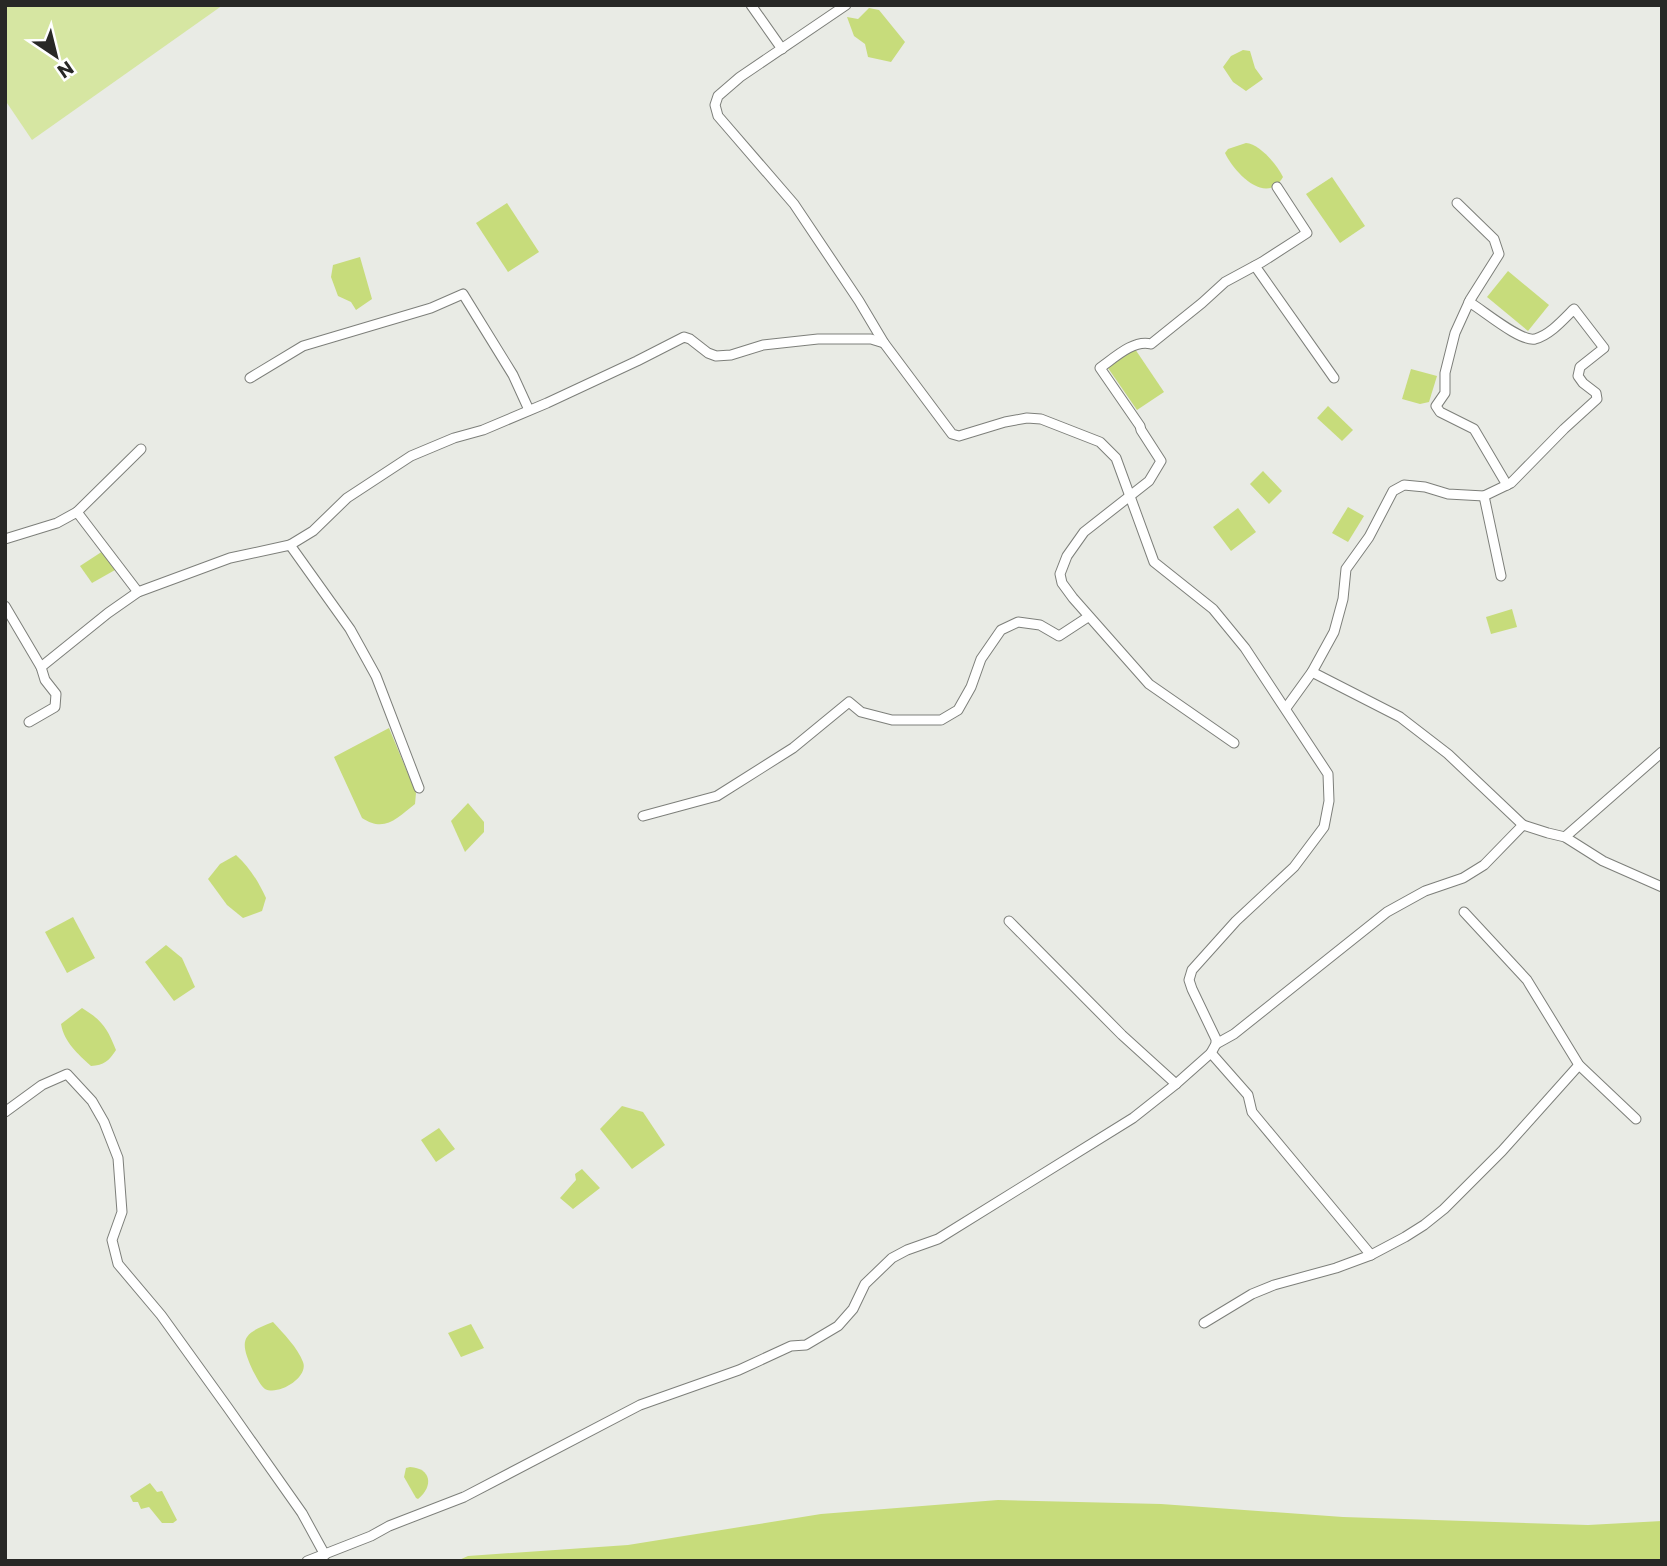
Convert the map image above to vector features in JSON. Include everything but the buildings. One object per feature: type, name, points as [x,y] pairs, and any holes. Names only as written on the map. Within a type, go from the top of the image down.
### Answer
[{"type":"street","points":[[751,5],[782,49]]},
{"type":"street","points":[[846,5],[740,77],[719,96],[715,105],[718,116],[794,204],[859,301],[884,344],[952,434],[959,436],[1017,419],[1041,419],[1100,442],[1116,458],[1154,562],[1213,610],[1245,648],[1328,774],[1329,801],[1324,827],[1294,867],[1236,921],[1192,970],[1189,980],[1216,1039],[1214,1048],[1248,1095],[1252,1112],[1371,1255]]},
{"type":"street","points":[[1234,743],[1149,684],[1088,617],[1062,583],[1060,574],[1067,556],[1084,533],[1149,481],[1161,461],[1100,368],[1131,347],[1144,342],[1151,344],[1225,282],[1307,233],[1278,187]]},
{"type":"street","points":[[1457,203],[1494,239],[1499,254],[1469,302],[1455,333],[1445,373],[1445,393],[1436,406],[1440,412],[1474,429],[1507,485]]},
{"type":"street","points":[[1255,266],[1334,378]]},
{"type":"street","points":[[250,378],[303,346],[431,308],[463,294],[513,375],[529,410]]},
{"type":"street","points":[[1286,708],[1312,672],[1334,632],[1343,599],[1346,569],[1369,537],[1393,491],[1404,485],[1425,487],[1448,494],[1484,496],[1507,485],[1519,475],[1597,399],[1596,393],[1577,376],[1580,367],[1604,348],[1574,309],[1550,331],[1535,339],[1525,338],[1510,330],[1469,302]]},
{"type":"street","points":[[41,667],[138,592],[230,558],[290,545],[313,531],[346,498],[411,456],[529,410],[638,361],[684,337],[716,356],[731,355],[763,345],[818,339],[871,339],[884,344]]},
{"type":"street","points":[[5,539],[57,523],[77,512],[141,449]]},
{"type":"street","points":[[1484,496],[1501,576]]},
{"type":"street","points":[[77,512],[138,592]]},
{"type":"street","points":[[290,545],[350,629],[376,676],[419,788]]},
{"type":"street","points":[[5,606],[56,694],[55,708],[29,722]]},
{"type":"street","points":[[643,816],[718,796],[793,748],[849,702],[861,712],[892,720],[941,719],[958,710],[971,687],[981,659],[1002,630],[1018,622],[1040,625],[1059,636],[1088,617]]},
{"type":"street","points":[[1312,672],[1400,717],[1448,754],[1523,825],[1565,837],[1603,861],[1662,887]]},
{"type":"street","points":[[1565,837],[1662,752]]},
{"type":"street","points":[[307,1561],[464,1497],[639,1405],[738,1370],[791,1346],[806,1345],[838,1326],[853,1309],[865,1284],[892,1258],[939,1239],[1133,1118],[1176,1084],[1214,1048],[1387,912],[1425,891],[1463,878],[1484,865],[1523,825]]},
{"type":"street","points":[[1464,912],[1527,980],[1580,1065],[1636,1119]]},
{"type":"street","points":[[1009,921],[1122,1035],[1176,1084]]},
{"type":"street","points":[[1204,1323],[1244,1298],[1273,1285],[1336,1268],[1371,1255],[1405,1237],[1444,1209],[1502,1151],[1580,1065]]},
{"type":"street","points":[[5,1112],[42,1085],[67,1074],[92,1101],[104,1122],[118,1158],[122,1212],[112,1240],[118,1264],[162,1315],[302,1513],[325,1555]]},
{"type":"shaded area","points":[[5,5],[223,5],[32,140],[5,100]]},
{"type":"shaded area","points":[[869,8],[879,10],[905,42],[891,62],[868,57],[865,44],[854,36],[847,17],[858,19]]},
{"type":"shaded area","points":[[1243,50],[1250,51],[1255,68],[1263,79],[1246,91],[1233,82],[1223,67],[1231,56]]},
{"type":"shaded area","points":[[1246,143],[1262,151],[1277,167],[1283,177],[1276,185],[1259,187],[1235,169],[1225,153],[1228,149]]},
{"type":"shaded area","points":[[1332,177],[1365,226],[1340,243],[1306,194]]},
{"type":"shaded area","points":[[507,203],[539,252],[508,272],[476,223]]},
{"type":"shaded area","points":[[360,257],[372,299],[356,310],[351,302],[338,296],[331,277],[333,265]]},
{"type":"shaded area","points":[[1508,271],[1549,305],[1528,331],[1487,297]]},
{"type":"shaded area","points":[[1135,349],[1164,392],[1137,410],[1108,368]]},
{"type":"shaded area","points":[[1411,369],[1437,376],[1429,402],[1420,404],[1402,399]]},
{"type":"shaded area","points":[[1328,406],[1353,430],[1342,441],[1317,418]]},
{"type":"shaded area","points":[[1263,471],[1282,491],[1269,504],[1250,484]]},
{"type":"shaded area","points":[[1348,507],[1364,516],[1348,542],[1332,533]]},
{"type":"shaded area","points":[[1238,508],[1256,532],[1231,551],[1213,527]]},
{"type":"shaded area","points":[[103,551],[115,570],[92,583],[80,566]]},
{"type":"shaded area","points":[[1512,609],[1517,627],[1491,634],[1486,617]]},
{"type":"shaded area","points":[[389,728],[416,793],[415,804],[390,822],[377,824],[362,818],[334,757]]},
{"type":"shaded area","points":[[468,803],[484,822],[484,832],[465,852],[451,821]]},
{"type":"shaded area","points":[[236,855],[253,875],[266,898],[262,911],[243,918],[227,905],[208,879],[220,864]]},
{"type":"shaded area","points":[[73,917],[95,958],[67,973],[45,932]]},
{"type":"shaded area","points":[[166,945],[182,958],[195,987],[174,1001],[145,962]]},
{"type":"shaded area","points":[[82,1008],[104,1026],[116,1050],[108,1060],[99,1065],[91,1066],[72,1047],[61,1024]]},
{"type":"shaded area","points":[[622,1106],[643,1112],[665,1145],[632,1169],[600,1129]]},
{"type":"shaded area","points":[[439,1128],[455,1149],[436,1162],[421,1140]]},
{"type":"shaded area","points":[[582,1169],[600,1188],[573,1209],[560,1198],[576,1180],[575,1174]]},
{"type":"shaded area","points":[[273,1322],[298,1351],[304,1368],[292,1384],[278,1390],[265,1389],[258,1380],[245,1345],[246,1339],[254,1330]]},
{"type":"shaded area","points":[[471,1324],[484,1348],[461,1357],[448,1333]]},
{"type":"shaded area","points":[[406,1468],[422,1471],[428,1478],[426,1489],[418,1499],[404,1477]]},
{"type":"shaded area","points":[[150,1483],[157,1492],[162,1491],[177,1520],[173,1523],[162,1523],[149,1507],[141,1509],[138,1502],[133,1502],[130,1496]]},
{"type":"shaded area","points":[[998,1500],[1161,1504],[1343,1517],[1588,1525],[1662,1521],[1662,1561],[457,1561],[468,1556],[628,1545],[821,1514]]}]
